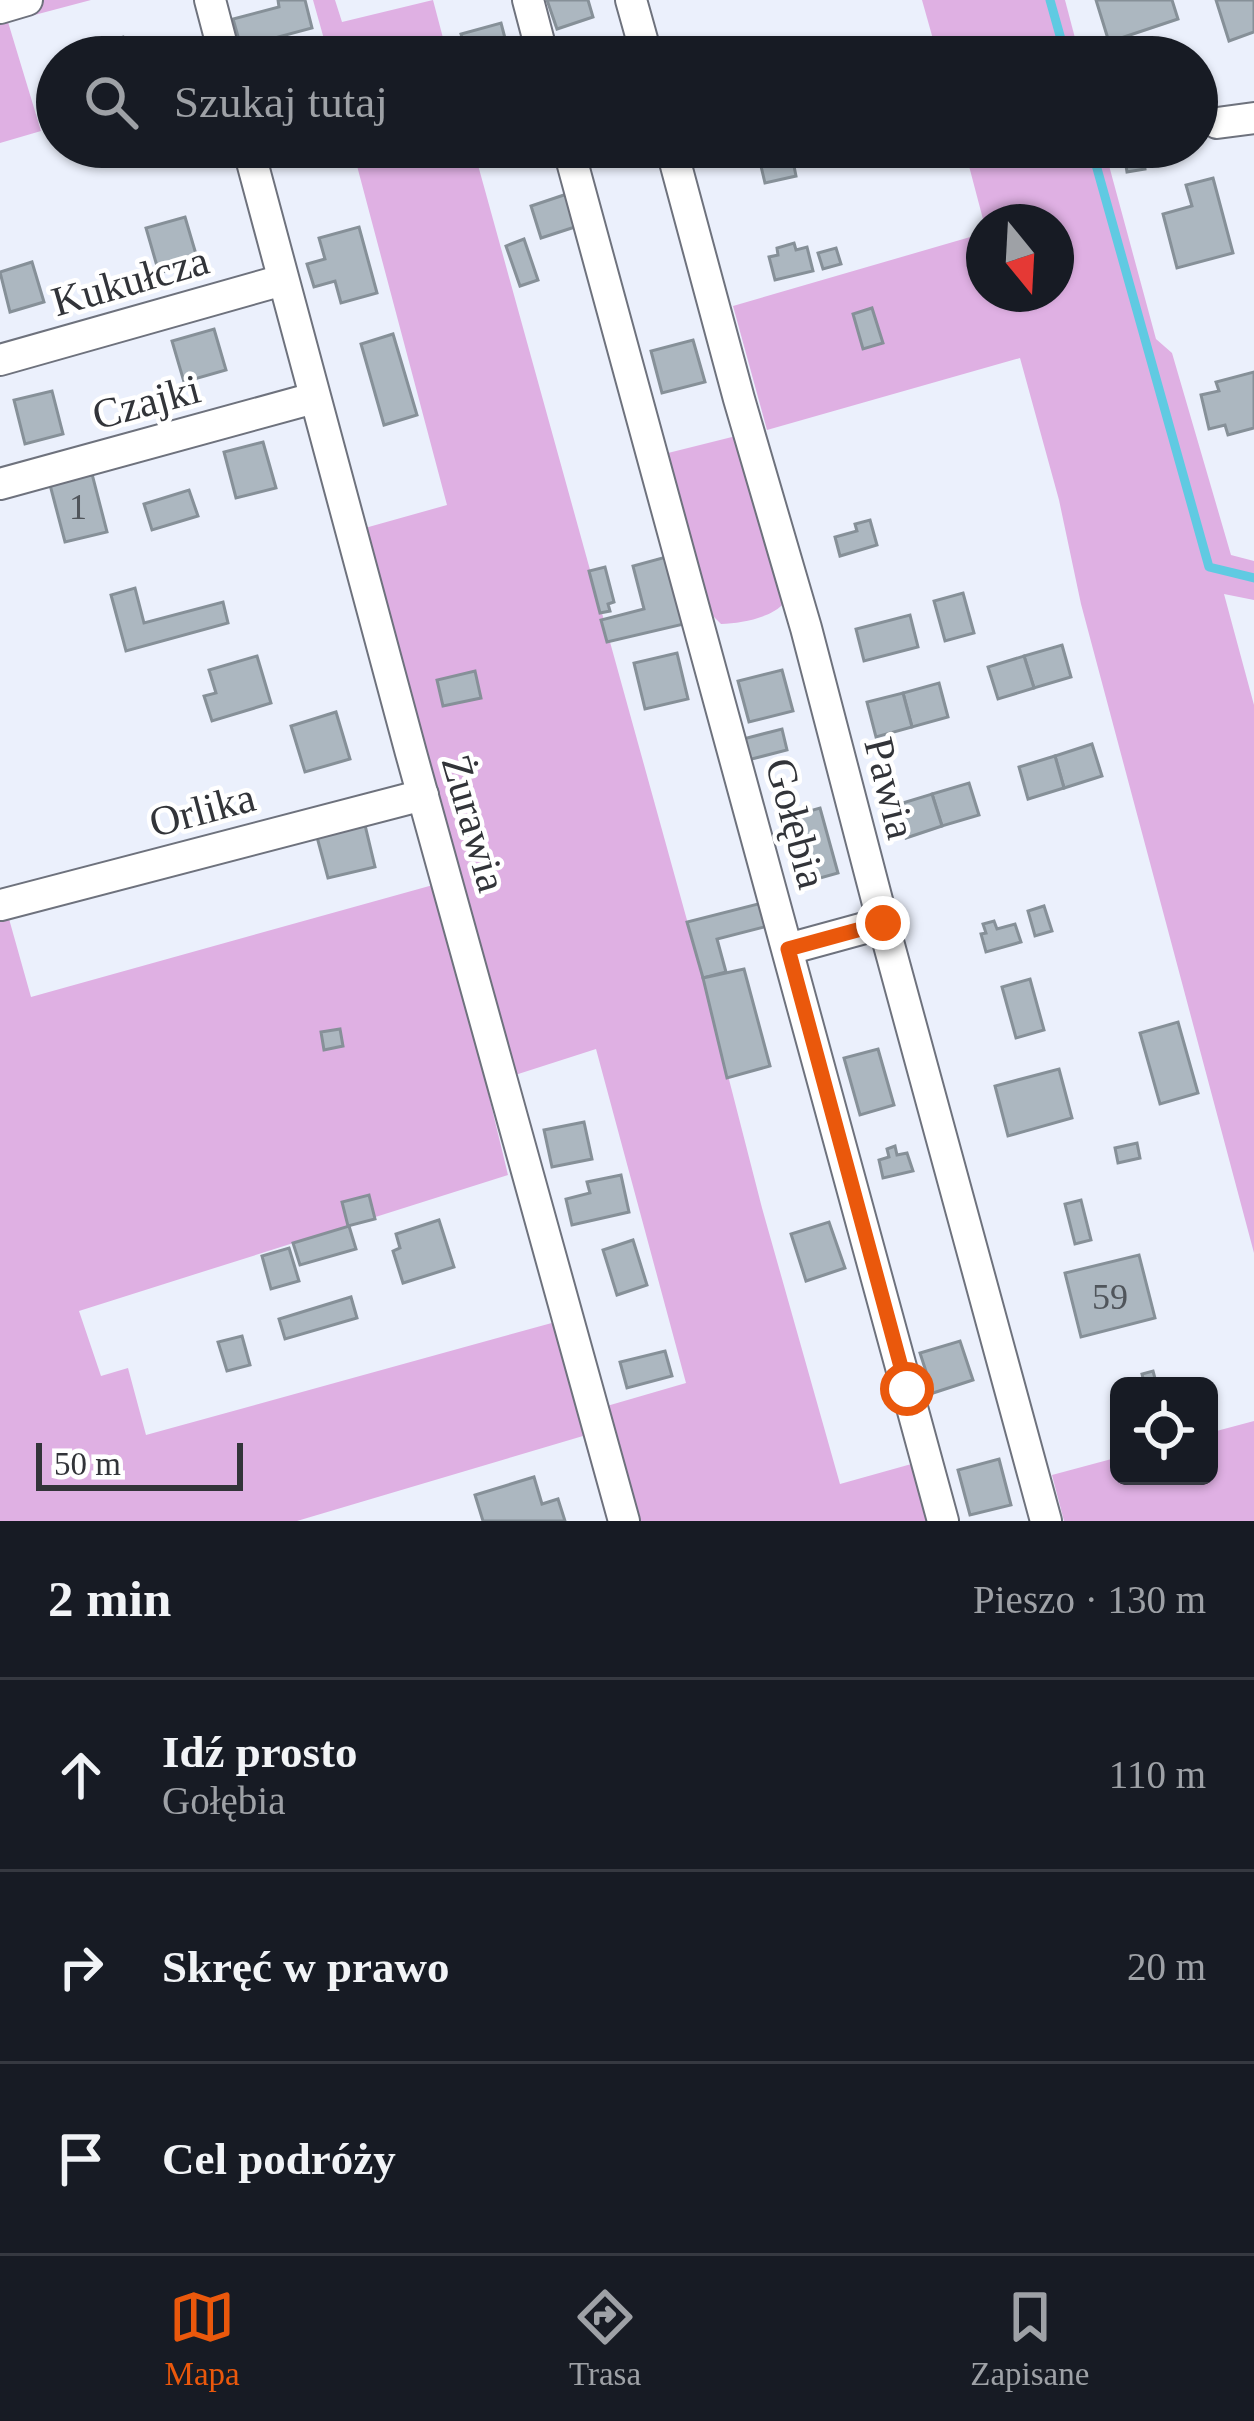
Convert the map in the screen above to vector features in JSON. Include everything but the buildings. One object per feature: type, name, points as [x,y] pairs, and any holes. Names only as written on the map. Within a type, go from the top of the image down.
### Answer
[{"type":"street","points":[[0,8],[27,0]]},
{"type":"street","points":[[210,0],[219,36]]},
{"type":"street","points":[[528,0],[537,36]]},
{"type":"street","points":[[631,0],[641,36]]},
{"type":"street","points":[[1218,123],[1254,118]]},
{"type":"street","name":"Żurawia","points":[[254,168],[624,1521]]},
{"type":"street","name":"Gołębia","points":[[574,168],[943,1521]]},
{"type":"street","name":"Pawia","points":[[677,168],[791,573],[1046,1521]]},
{"type":"street","name":"Kukułcza","points":[[0,360],[283,280]]},
{"type":"street","name":"Czajki","points":[[0,484],[314,398]]},
{"type":"street","name":"Orlika","points":[[1,905],[423,795]]},
{"type":"street","points":[[788,949],[883,923]]},
{"type":"shaded area","points":[[0,0],[91,0],[8,22],[36,114],[36,132],[0,143]]},
{"type":"shaded area","points":[[313,0],[335,0],[342,22],[433,0],[442,36],[323,36]]},
{"type":"shaded area","points":[[922,0],[1065,0],[1074,36],[932,36]]},
{"type":"shaded area","points":[[358,168],[479,168],[840,1484],[915,1463],[931,1521],[633,1521],[600,1408],[686,1383],[596,1049],[512,1076],[365,528],[447,505]]},
{"type":"shaded area","points":[[970,168],[1110,168],[1156,339],[1172,353],[1231,555],[1254,561],[1254,600],[1224,594],[1254,705],[1254,1253],[1020,358],[767,430],[733,306],[966,238],[966,312],[1074,312],[1074,204],[979,204]]},
{"type":"shaded area","points":[[736,436],[785,602],[765,616],[721,624],[713,616],[664,454]]},
{"type":"shaded area","points":[[433,885],[480,1044],[508,1175],[79,1311],[101,1376],[128,1368],[146,1435],[559,1321],[616,1521],[607,1521],[583,1436],[297,1521],[0,1521],[0,894],[31,997]]},
{"type":"shaded area","points":[[1254,1421],[1254,1521],[1064,1521],[1052,1475],[1110,1459],[1110,1485],[1218,1485],[1218,1431]]},
{"type":"waterway","points":[[1050,0],[1060,36]]},
{"type":"waterway","points":[[1097,168],[1209,567],[1254,578]]},
{"type":"route","points":[[883,923],[788,949],[907,1389]]}]
